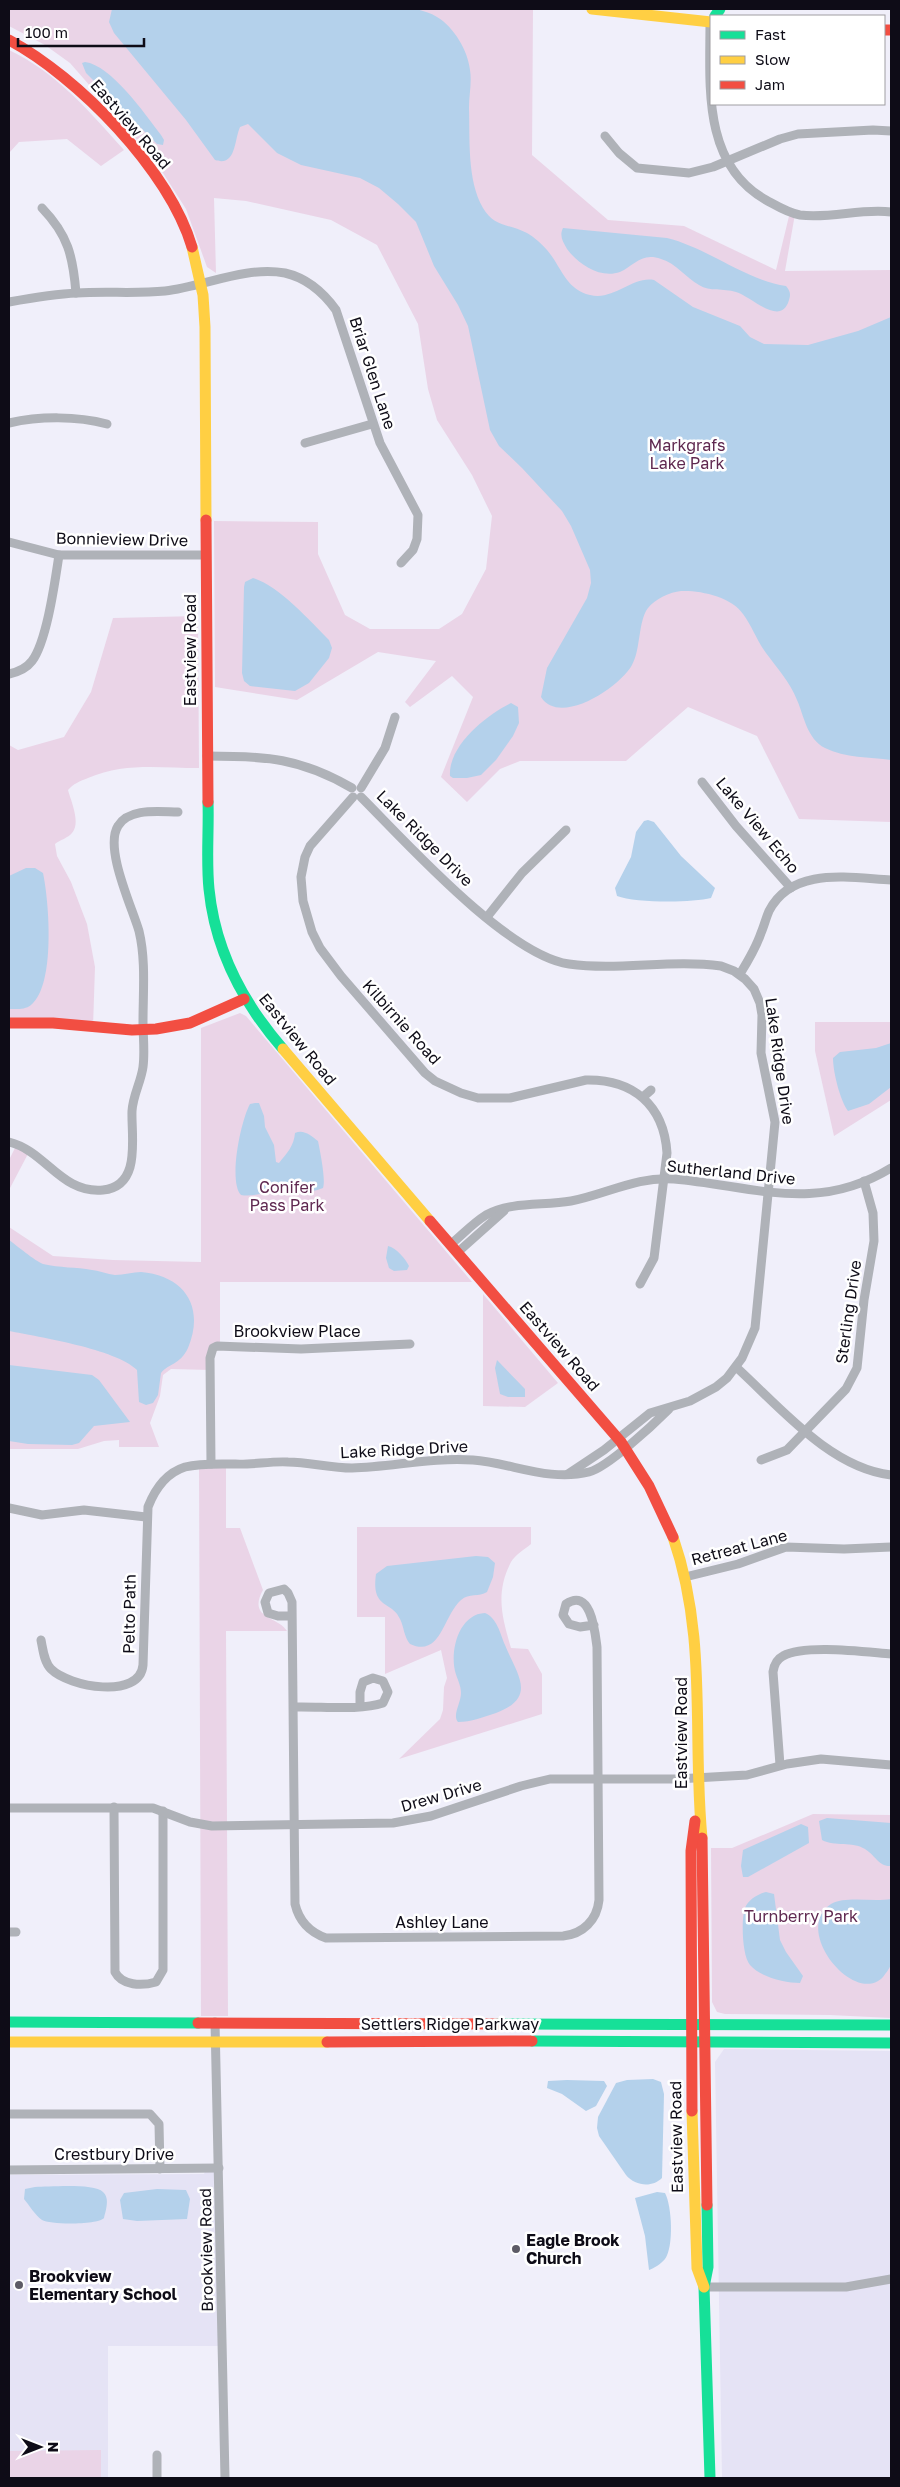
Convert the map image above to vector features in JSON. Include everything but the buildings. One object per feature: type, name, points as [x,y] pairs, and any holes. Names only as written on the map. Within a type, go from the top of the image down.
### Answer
[{"type":"street","points":[[592,9],[710,20]]},
{"type":"street","name":"Eastview Road","points":[[9,40],[42,59],[70,80],[152,169],[183,222],[194,252],[201,284],[205,334],[208,873],[211,907],[221,948],[244,999],[274,1039],[621,1443],[660,1506],[672,1535],[685,1577],[695,1638],[698,1805],[703,1848],[708,2267],[704,2287],[710,2478]]},
{"type":"street","points":[[713,105],[713,122],[719,143],[735,174],[751,192],[792,213],[812,216],[865,211],[891,212]]},
{"type":"street","points":[[605,136],[628,162],[637,168],[689,173],[728,162],[780,139],[798,134],[873,130],[891,131]]},
{"type":"street","points":[[42,208],[58,225],[65,240],[74,271],[76,293]]},
{"type":"street","name":"Briar Glen Lane","points":[[9,302],[76,293],[151,292],[258,272],[271,272],[299,277],[314,286],[328,298],[343,326],[372,424],[387,461],[418,515],[418,540],[413,550],[401,563]]},
{"type":"street","points":[[9,423],[39,419],[87,419],[107,424]]},
{"type":"street","points":[[305,443],[372,424]]},
{"type":"street","name":"Bonnieview Drive","points":[[9,542],[59,555],[94,557],[206,555]]},
{"type":"street","points":[[9,674],[26,667],[36,652],[49,612],[59,555]]},
{"type":"street","name":"Kilbirnie Road","points":[[395,717],[382,754],[357,792],[317,836],[305,857],[301,889],[306,916],[320,948],[330,964],[425,1073],[446,1087],[478,1098],[510,1098],[592,1080],[612,1081],[643,1097],[653,1108],[664,1131],[667,1153],[654,1258],[640,1284]]},
{"type":"street","name":"Lake Ridge Drive","points":[[208,756],[260,757],[293,762],[327,774],[357,792],[437,873],[487,916],[527,948],[559,962],[579,965],[717,966],[740,974],[756,992],[762,1011],[761,1053],[775,1122],[759,1270],[756,1322],[747,1349],[727,1378],[704,1395],[671,1407],[621,1443],[589,1472],[568,1474],[536,1473],[493,1463],[455,1459],[349,1468],[287,1462],[211,1464]]},
{"type":"street","name":"Lake View Echo","points":[[702,782],[736,826],[791,888]]},
{"type":"street","points":[[9,1142],[34,1153],[59,1177],[80,1188],[106,1189],[121,1182],[128,1173],[132,1163],[132,1106],[143,1069],[142,947],[119,868],[115,835],[121,822],[138,813],[178,812]]},
{"type":"street","points":[[487,916],[522,873],[566,830]]},
{"type":"street","points":[[740,974],[757,944],[770,911],[780,896],[791,888],[818,878],[891,880]]},
{"type":"street","points":[[9,1023],[53,1023],[143,1030],[190,1023],[244,999]]},
{"type":"street","points":[[643,1097],[651,1090]]},
{"type":"street","name":"Sutherland Drive","points":[[454,1248],[506,1209],[520,1205],[572,1200],[627,1184],[665,1179],[789,1195],[830,1193],[864,1181],[891,1168]]},
{"type":"street","name":"Sterling Drive","points":[[761,1460],[786,1450],[846,1389],[856,1368],[864,1300],[874,1241],[873,1213],[864,1181]]},
{"type":"street","name":"Brookview Place","points":[[211,1464],[210,1358],[213,1348],[217,1346],[238,1346],[318,1349],[410,1344]]},
{"type":"street","points":[[736,1367],[805,1431],[837,1457],[867,1470],[891,1475]]},
{"type":"street","name":"Pelto Path","points":[[41,1640],[48,1665],[66,1680],[90,1686],[124,1686],[131,1684],[139,1678],[143,1665],[146,1517],[151,1498],[165,1479],[184,1468],[211,1464]]},
{"type":"street","points":[[9,1508],[42,1515],[84,1510],[146,1517]]},
{"type":"street","name":"Retreat Lane","points":[[685,1577],[738,1564],[786,1546],[844,1549],[891,1547]]},
{"type":"street","name":"Ashley Lane","points":[[292,1616],[294,1904],[300,1918],[314,1933],[326,1938],[570,1935],[587,1926],[598,1907],[598,1664],[594,1625]]},
{"type":"street","points":[[780,1765],[773,1672],[780,1658],[789,1654],[820,1650],[891,1654]]},
{"type":"street","points":[[294,1707],[360,1706]]},
{"type":"street","points":[[697,1777],[747,1775],[780,1765],[833,1759],[891,1765]]},
{"type":"street","name":"Drew Drive","points":[[9,1808],[152,1808],[202,1825],[393,1823],[450,1811],[536,1782],[566,1778],[697,1777]]},
{"type":"street","name":"Eastview Road","points":[[698,1805],[691,1851],[692,2167],[697,2268],[704,2287]]},
{"type":"street","points":[[114,1807],[116,1972],[120,1979],[130,1984],[156,1982],[163,1970],[163,1811]]},
{"type":"street","name":"Settlers Ridge Parkway","points":[[9,2022],[891,2025]]},
{"type":"street","name":"Brookview Road","points":[[215,2022],[225,2478]]},
{"type":"street","name":"Settlers Ridge Parkway","points":[[9,2042],[216,2040],[891,2043]]},
{"type":"street","points":[[9,2114],[150,2114],[159,2124],[160,2169]]},
{"type":"street","name":"Crestbury Drive","points":[[9,2170],[219,2168]]},
{"type":"street","points":[[704,2287],[846,2287],[891,2279]]},
{"type":"street","points":[[157,2455],[157,2478]]},
{"type":"shaded area","points":[[724,2049],[891,2051],[891,2478],[722,2478],[715,2062]]},
{"type":"shaded area","points":[[207,2168],[219,2168],[223,2346],[108,2346],[108,2478],[9,2478],[9,2175],[204,2174]]},
{"type":"green space","name":"Markgrafs Lake Park","points":[[9,9],[533,9],[532,155],[608,220],[684,226],[776,270],[790,212],[795,214],[785,271],[891,270],[891,822],[799,819],[757,736],[688,707],[626,761],[520,761],[500,769],[467,802],[441,777],[473,697],[452,676],[410,707],[405,702],[436,661],[378,652],[297,700],[215,687],[214,521],[318,522],[318,554],[345,615],[370,629],[439,629],[462,614],[486,569],[492,516],[472,475],[437,420],[428,389],[418,324],[377,245],[331,220],[246,201],[214,198],[216,273],[207,267],[186,209],[154,159],[70,63],[45,45],[9,26]]},
{"type":"green space","points":[[9,50],[26,59],[57,81],[85,107],[124,150],[101,166],[67,139],[19,142],[9,153]]},
{"type":"green space","points":[[198,616],[199,768],[143,767],[115,770],[82,780],[68,790],[74,812],[75,829],[70,835],[55,844],[57,856],[71,882],[87,924],[95,967],[93,1027],[9,1023],[9,745],[18,750],[64,737],[91,692],[113,618]]},
{"type":"green space","name":"Conifer Pass Park","points":[[240,1013],[246,1016],[472,1282],[220,1282],[220,1346],[217,1346],[211,1370],[171,1369],[163,1375],[160,1396],[150,1423],[159,1447],[119,1447],[119,1440],[104,1441],[78,1449],[9,1449],[9,1227],[53,1256],[113,1260],[201,1262],[201,1028]]},
{"type":"green space","points":[[815,1022],[891,1022],[891,1100],[834,1136],[815,1051]]},
{"type":"green space","points":[[17,1144],[30,1150],[9,1190],[9,1160]]},
{"type":"green space","points":[[483,1294],[558,1383],[525,1407],[483,1406]]},
{"type":"green space","points":[[226,1464],[226,1528],[240,1528],[263,1590],[259,1599],[261,1612],[283,1626],[287,1631],[226,1631],[228,2016],[201,2016],[199,1465]]},
{"type":"green space","points":[[357,1527],[531,1527],[531,1544],[513,1559],[506,1573],[503,1584],[502,1605],[511,1648],[528,1649],[542,1674],[542,1714],[399,1759],[440,1719],[447,1678],[441,1650],[385,1674],[385,1617],[357,1617]]},
{"type":"green space","name":"Turnberry Park","points":[[813,1814],[891,1815],[891,2018],[830,2015],[725,2014],[717,2012],[712,2002],[711,1848],[732,1848]]},
{"type":"green space","points":[[101,2450],[101,2478],[9,2478],[9,2451]]},
{"type":"water","points":[[112,9],[416,9],[430,13],[443,21],[454,33],[469,63],[471,79],[469,108],[470,159],[474,185],[483,208],[497,222],[527,233],[538,241],[552,256],[565,277],[575,288],[590,295],[599,296],[607,295],[638,282],[654,280],[693,307],[740,326],[750,337],[764,344],[808,345],[858,331],[891,317],[891,760],[841,754],[819,744],[807,727],[791,687],[763,648],[743,614],[738,608],[724,599],[706,593],[681,591],[663,596],[651,605],[643,620],[637,651],[632,665],[615,684],[603,693],[589,701],[562,708],[550,705],[541,697],[547,668],[587,598],[591,583],[590,570],[571,526],[562,511],[499,446],[490,430],[468,326],[458,305],[434,266],[416,222],[379,188],[360,178],[301,165],[277,153],[248,124],[240,127],[231,156],[227,160],[215,160],[186,120],[114,33],[109,22]]},
{"type":"water","points":[[82,63],[95,65],[106,72],[127,92],[161,135],[164,140],[163,145],[157,144],[86,73]]},
{"type":"water","points":[[563,228],[667,238],[697,249],[741,271],[771,283],[786,286],[790,293],[789,300],[785,308],[773,311],[736,292],[703,287],[671,264],[654,257],[643,258],[620,272],[612,274],[597,272],[583,265],[567,249],[561,236]]},
{"type":"water","points":[[253,578],[273,588],[294,605],[329,640],[332,648],[329,658],[309,683],[295,691],[250,686],[244,681],[242,673],[244,587],[245,582]]},
{"type":"water","points":[[511,703],[518,707],[519,723],[513,736],[496,760],[481,775],[467,778],[453,778],[450,776],[451,764],[462,742],[491,715]]},
{"type":"water","points":[[644,821],[654,822],[681,856],[715,888],[711,898],[691,901],[664,901],[637,900],[617,896],[615,888],[631,857],[636,832]]},
{"type":"water","points":[[26,868],[35,868],[43,873],[49,942],[47,962],[39,995],[31,1005],[29,1007],[9,1009],[9,876]]},
{"type":"water","points":[[891,1043],[891,1087],[869,1104],[848,1111],[838,1086],[833,1058],[840,1052],[876,1048]]},
{"type":"water","points":[[259,1103],[264,1116],[265,1127],[274,1145],[276,1162],[279,1163],[290,1149],[295,1133],[304,1132],[318,1141],[323,1172],[323,1188],[311,1191],[241,1195],[237,1188],[236,1177],[237,1150],[246,1112],[250,1104]]},
{"type":"water","points":[[9,1240],[43,1264],[95,1270],[115,1275],[141,1272],[169,1280],[180,1287],[192,1307],[194,1319],[193,1333],[182,1358],[161,1373],[158,1395],[153,1403],[146,1405],[139,1402],[137,1370],[127,1363],[95,1350],[57,1340],[9,1331]]},
{"type":"water","points":[[388,1246],[403,1257],[409,1266],[407,1270],[394,1271],[389,1268],[386,1258]]},
{"type":"water","points":[[497,1360],[525,1389],[525,1397],[508,1397],[500,1394],[495,1368]]},
{"type":"water","points":[[9,1365],[92,1375],[99,1380],[130,1422],[94,1426],[79,1443],[72,1445],[28,1444],[9,1441]]},
{"type":"water","points":[[476,1556],[488,1557],[495,1563],[493,1577],[487,1592],[467,1596],[461,1600],[440,1633],[429,1645],[420,1647],[410,1644],[396,1613],[379,1599],[375,1585],[376,1574],[387,1566]]},
{"type":"water","points":[[485,1613],[498,1626],[521,1684],[520,1692],[517,1700],[509,1707],[473,1720],[458,1722],[456,1712],[461,1693],[454,1663],[455,1644],[463,1626],[476,1615]]},
{"type":"water","points":[[827,1818],[891,1823],[891,1866],[883,1865],[868,1851],[860,1847],[822,1840],[819,1821]]},
{"type":"water","points":[[801,1824],[808,1827],[809,1843],[748,1877],[743,1877],[741,1866],[743,1850]]},
{"type":"water","points":[[766,1892],[774,1894],[780,1940],[803,1976],[800,1983],[787,1982],[766,1976],[754,1969],[747,1960],[743,1937],[745,1908],[748,1902]]},
{"type":"water","points":[[891,1899],[893,1940],[892,1957],[888,1971],[883,1977],[871,1984],[857,1982],[844,1974],[832,1962],[822,1946],[818,1931],[821,1916],[831,1904],[843,1900]]},
{"type":"water","points":[[653,2079],[661,2082],[664,2094],[662,2178],[653,2183],[644,2184],[634,2182],[626,2175],[599,2136],[597,2128],[598,2117],[616,2083],[627,2080]]},
{"type":"water","points":[[548,2081],[604,2081],[607,2086],[596,2106],[586,2111],[562,2094],[547,2088]]},
{"type":"water","points":[[81,2186],[98,2189],[106,2197],[107,2204],[104,2218],[93,2222],[74,2224],[42,2220],[24,2199],[25,2189]]},
{"type":"water","points":[[157,2189],[186,2190],[190,2199],[187,2219],[137,2221],[123,2219],[120,2200],[124,2193]]},
{"type":"water","points":[[657,2192],[665,2193],[667,2199],[671,2236],[665,2259],[662,2263],[649,2270],[645,2236],[635,2198]]},
{"type":"traffic: fast","points":[[716,15],[720,9]]},
{"type":"traffic: fast","points":[[208,802],[208,878],[212,912],[217,933],[233,975],[255,1013],[283,1049]]},
{"type":"traffic: fast","points":[[9,2022],[198,2023]]},
{"type":"traffic: fast","points":[[497,2024],[891,2025]]},
{"type":"traffic: fast","points":[[532,2041],[891,2043]]},
{"type":"traffic: fast","points":[[707,2205],[708,2267],[704,2287],[710,2478]]},
{"type":"traffic: slow","points":[[592,9],[710,22]]},
{"type":"traffic: slow","points":[[192,247],[203,295],[205,327],[206,520]]},
{"type":"traffic: slow","points":[[283,1049],[430,1221]]},
{"type":"traffic: slow","points":[[673,1537],[684,1575],[695,1649],[699,1800],[702,1838]]},
{"type":"traffic: slow","points":[[9,2042],[327,2042]]},
{"type":"traffic: slow","points":[[692,2111],[697,2268],[704,2287]]},
{"type":"traffic: jam","points":[[885,30],[891,30]]},
{"type":"traffic: jam","points":[[9,40],[36,56],[63,77],[118,128],[163,187],[180,218],[192,247]]},
{"type":"traffic: jam","points":[[206,520],[208,802]]},
{"type":"traffic: jam","points":[[9,1023],[53,1023],[132,1030],[156,1029],[190,1023],[244,999]]},
{"type":"traffic: jam","points":[[430,1221],[621,1442],[649,1486],[673,1537]]},
{"type":"traffic: jam","points":[[692,2111],[691,1851],[695,1821]]},
{"type":"traffic: jam","points":[[702,1838],[707,2205]]},
{"type":"traffic: jam","points":[[198,2023],[497,2024]]},
{"type":"traffic: jam","points":[[327,2042],[532,2041]]},
{"type":"place","name":"Eagle Brook Church","points":[[516,2249]]},
{"type":"place","name":"Brookview Elementary School","points":[[19,2285]]}]
